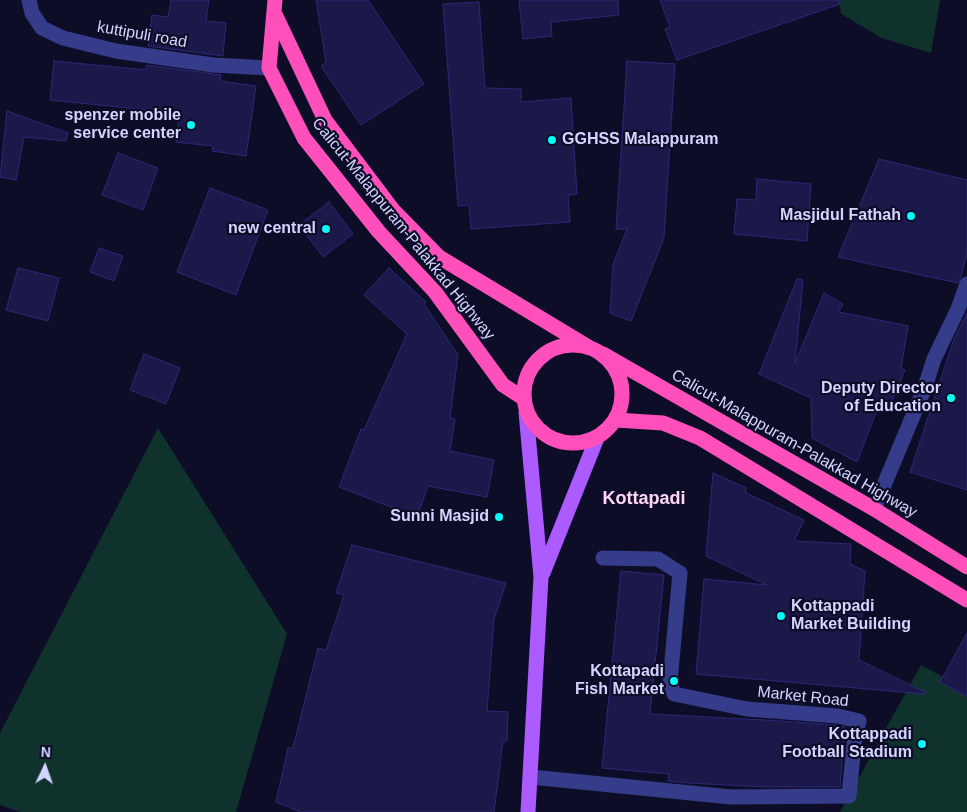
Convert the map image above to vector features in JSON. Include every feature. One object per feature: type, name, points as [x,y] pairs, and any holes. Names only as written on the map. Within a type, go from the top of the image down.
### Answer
[{"type":"highway","name":"Calicut-Malappuram-Palakkad Highway","points":[[274,5],[269,68],[304,138],[379,232],[435,292],[503,385],[525,405]]},
{"type":"highway","name":"Calicut-Malappuram-Palakkad Highway","points":[[274,5],[325,120],[393,210],[438,257],[597,351],[874,509],[967,567]]},
{"type":"highway","points":[[577,345],[597,351],[613,365],[620,377],[623,390],[622,405],[616,420],[597,438],[584,443],[570,444],[556,441],[543,434],[525,405],[524,384],[529,370],[549,350],[562,346],[577,345]]},
{"type":"highway","points":[[616,420],[663,423],[700,438],[967,600]]},
{"type":"main road","points":[[525,405],[541,577],[528,812]]},
{"type":"main road","points":[[541,577],[597,438]]},
{"type":"street","name":"kuttipuli road","points":[[29,0],[32,14],[42,28],[63,38],[116,51],[213,65],[269,68]]},
{"type":"street","points":[[874,509],[925,387],[934,359],[958,309],[967,284]]},
{"type":"street","name":"Market Road","points":[[531,777],[732,797],[848,796],[854,744],[859,721],[838,716],[747,709],[674,694],[670,682],[680,573],[658,559],[603,558]]},
{"type":"green space","points":[[839,0],[940,0],[931,53],[882,38],[841,14]]},
{"type":"green space","points":[[158,428],[287,634],[236,812],[20,812],[0,805],[0,733]]},
{"type":"green space","name":"Kottappadi Football Stadium","points":[[967,659],[967,812],[840,812],[921,665],[943,677]]},
{"type":"building","points":[[171,0],[209,0],[206,21],[226,23],[223,56],[148,46],[152,15],[168,17]]},
{"type":"building","points":[[316,0],[368,0],[424,84],[361,125],[321,66],[326,62]]},
{"type":"building","points":[[519,0],[618,0],[619,15],[551,22],[552,36],[523,39]]},
{"type":"building","points":[[660,0],[839,0],[840,4],[677,60],[665,29],[670,27]]},
{"type":"building","name":"GGHSS Malappuram","points":[[479,2],[485,88],[521,89],[521,102],[571,98],[577,194],[568,195],[570,222],[471,229],[469,205],[458,206],[443,4]]},
{"type":"building","points":[[54,61],[146,70],[146,65],[221,75],[220,81],[256,86],[246,156],[212,151],[213,146],[176,142],[179,113],[50,100]]},
{"type":"building","points":[[627,61],[675,64],[664,238],[631,321],[610,313],[613,265],[627,229],[616,229]]},
{"type":"building","points":[[7,111],[68,133],[66,141],[24,137],[16,180],[0,177]]},
{"type":"building","points":[[118,153],[158,168],[143,210],[102,195]]},
{"type":"building","name":"Masjidul Fathah","points":[[879,159],[967,180],[967,253],[958,283],[838,257]]},
{"type":"building","points":[[757,179],[811,184],[807,241],[734,234],[737,199],[756,200]]},
{"type":"building","points":[[210,188],[268,210],[236,295],[177,272]]},
{"type":"building","name":"new central","points":[[329,202],[353,234],[323,257],[299,225]]},
{"type":"building","points":[[99,248],[123,256],[114,281],[90,272]]},
{"type":"building","points":[[18,268],[59,278],[48,321],[6,310]]},
{"type":"building","points":[[389,268],[426,302],[424,304],[458,355],[450,418],[455,419],[450,451],[494,460],[487,497],[428,486],[417,517],[339,487],[361,429],[364,430],[407,334],[364,295]]},
{"type":"building","points":[[797,279],[803,280],[795,363],[824,293],[843,304],[839,312],[908,326],[901,369],[905,370],[891,403],[881,399],[857,462],[812,438],[811,398],[759,374]]},
{"type":"building","name":"Deputy Director of Education","points":[[967,313],[967,490],[910,472],[954,339]]},
{"type":"building","points":[[144,354],[180,368],[166,404],[130,390]]},
{"type":"building","name":"Kottappadi Market Building","points":[[713,473],[746,488],[746,493],[804,520],[794,541],[851,544],[850,564],[865,571],[859,660],[925,692],[925,694],[696,674],[704,579],[767,585],[706,556]]},
{"type":"building","points":[[352,545],[506,583],[494,619],[487,711],[508,712],[507,741],[503,741],[494,812],[301,812],[276,802],[288,748],[293,748],[318,648],[326,650],[344,595],[336,593]]},
{"type":"building","points":[[621,571],[664,575],[650,714],[765,720],[845,727],[840,787],[765,787],[689,783],[668,781],[669,774],[602,768]]},
{"type":"building","points":[[967,633],[967,697],[940,682]]},
{"type":"place","name":"spenzer mobile service center","points":[[191,125]]},
{"type":"place","name":"GGHSS Malappuram","points":[[552,140]]},
{"type":"place","name":"Masjidul Fathah","points":[[911,216]]},
{"type":"place","name":"new central","points":[[326,229]]},
{"type":"place","name":"Deputy Director of Education","points":[[951,398]]},
{"type":"place","name":"Sunni Masjid","points":[[499,517]]},
{"type":"place","name":"Kottappadi Market Building","points":[[781,616]]},
{"type":"place","name":"Kottapadi Fish Market","points":[[674,681]]},
{"type":"place","name":"Kottappadi Football Stadium","points":[[922,744]]},
{"type":"district","name":"Kottapadi","points":[[644,499]]}]
